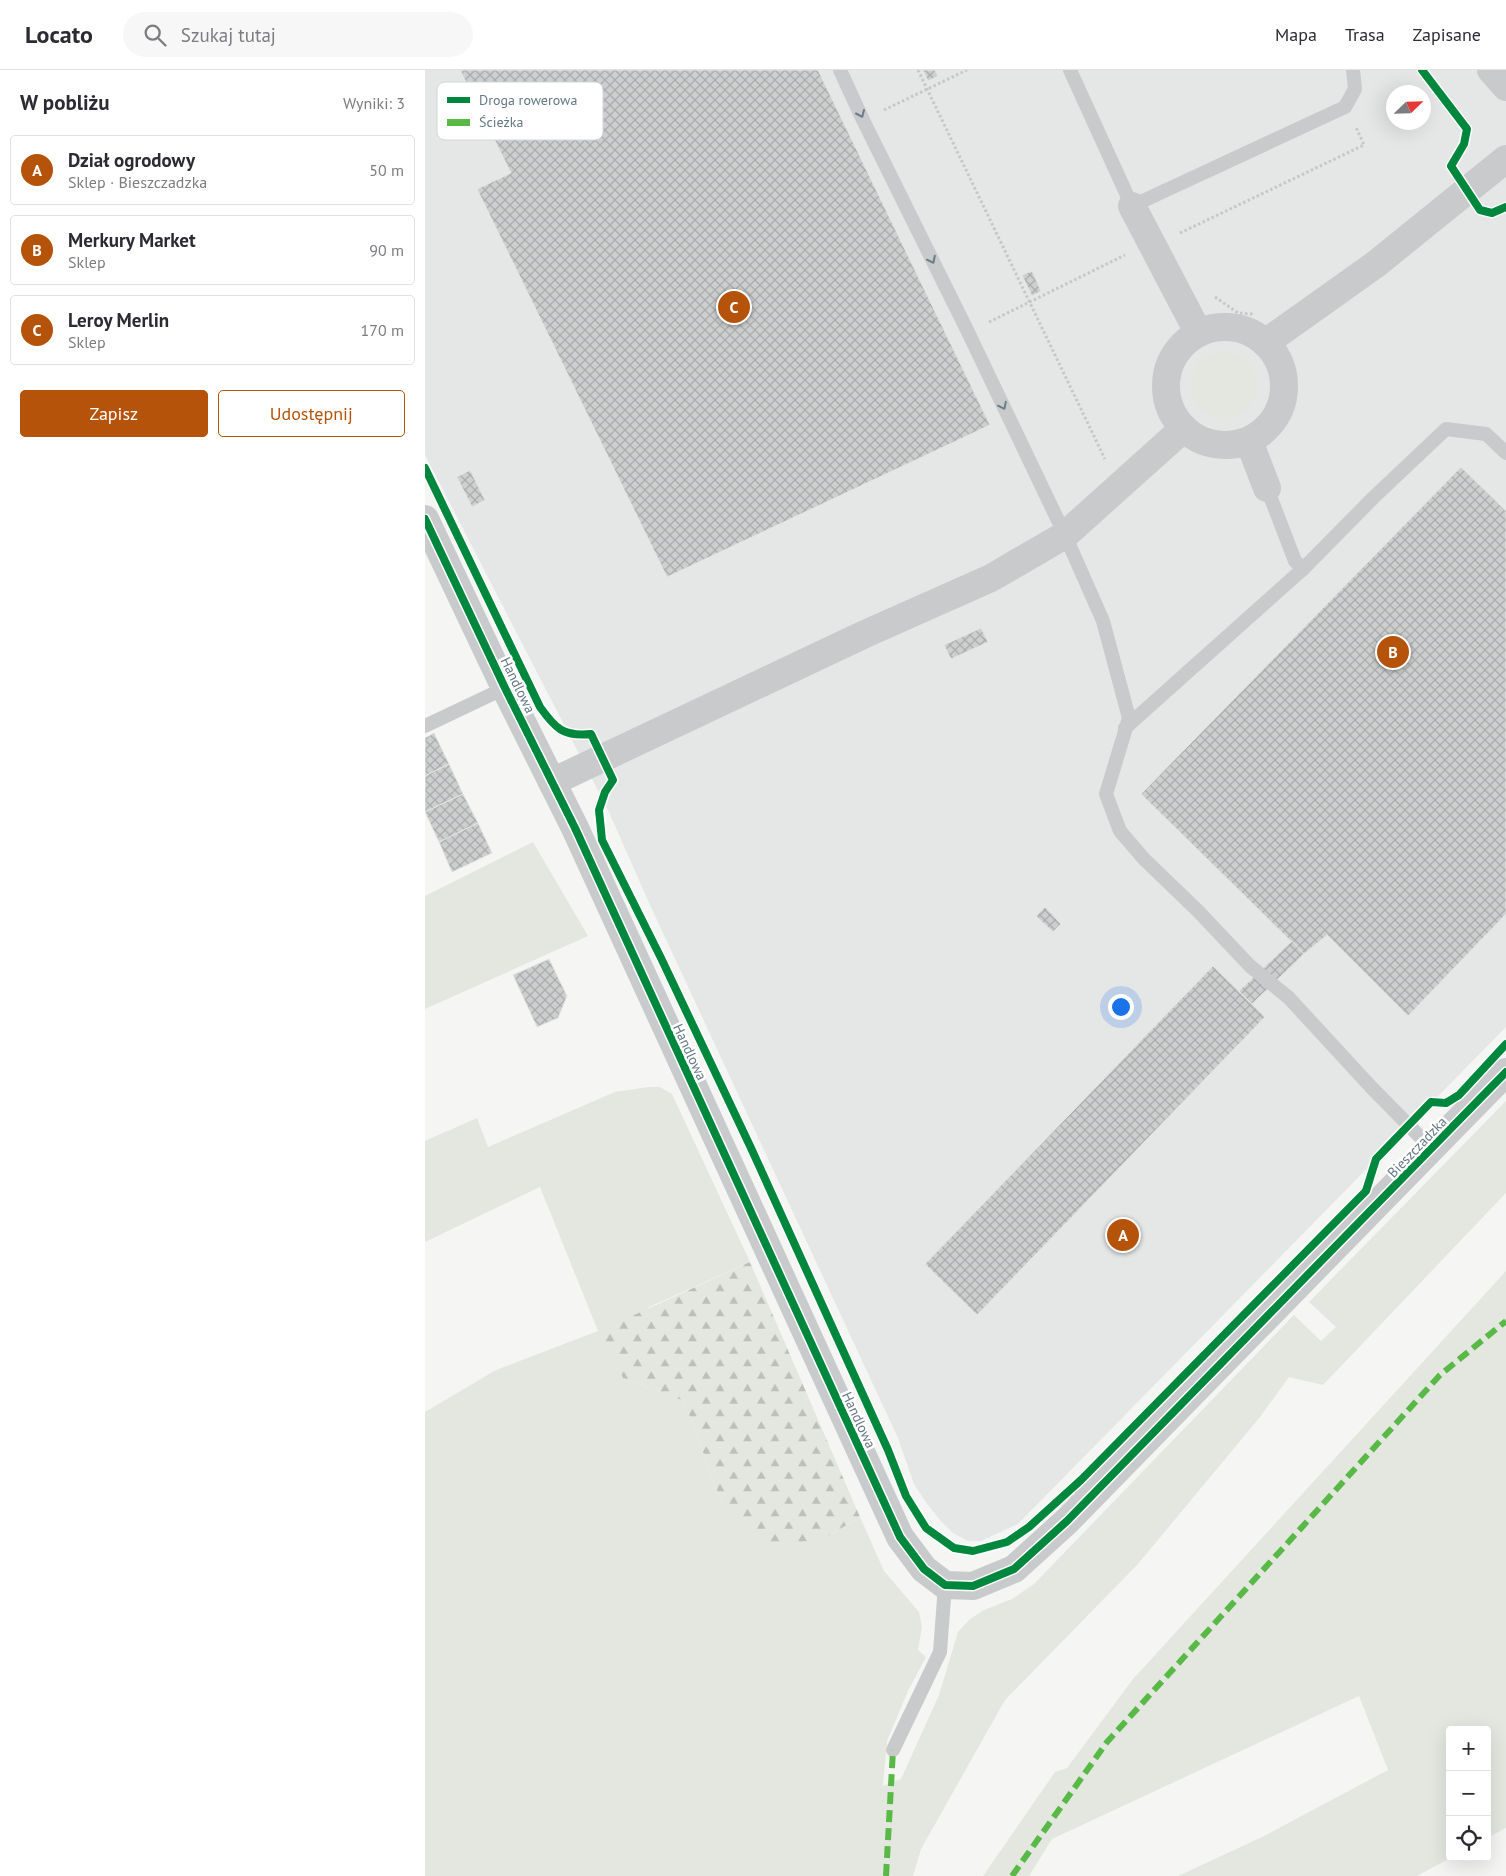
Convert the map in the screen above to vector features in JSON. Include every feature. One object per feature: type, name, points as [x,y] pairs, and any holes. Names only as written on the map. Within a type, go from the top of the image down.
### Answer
[{"type":"street","points":[[1491,70],[1506,87]]},
{"type":"street","points":[[1265,343],[1376,264],[1506,159]]},
{"type":"street","points":[[1132,206],[1198,332]]},
{"type":"street","points":[[1222,326],[1245,330],[1265,343],[1277,358],[1283,376],[1283,396],[1277,414],[1265,430],[1249,441],[1227,446],[1203,442],[1183,429],[1168,405],[1166,377],[1177,350],[1198,332],[1222,326]]},
{"type":"street","points":[[552,782],[865,634],[991,578],[1065,535],[1183,429]]},
{"type":"street","points":[[1249,441],[1267,488]]},
{"type":"street","name":"Handlowa","points":[[425,519],[604,891],[900,1537],[924,1569],[945,1585]]},
{"type":"street","name":"Bieszczadzka","points":[[945,1585],[973,1586],[1014,1569],[1067,1521],[1506,1072]]},
{"type":"lane","points":[[841,70],[863,120],[968,332],[1065,535],[1103,621],[1129,718],[1106,794],[1120,831],[1144,859],[1198,911],[1250,966],[1289,998],[1371,1087],[1432,1149]]},
{"type":"lane","points":[[1070,70],[1132,206],[1345,107],[1355,89],[1353,70]]},
{"type":"lane","points":[[1125,729],[1303,569],[1374,497],[1446,429],[1486,434],[1506,453]]},
{"type":"lane","points":[[1267,488],[1295,562],[1303,569]]},
{"type":"lane","points":[[425,726],[505,688]]},
{"type":"lane","points":[[893,1750],[940,1652],[945,1585]]},
{"type":"path","points":[[918,70],[1107,464]]},
{"type":"path","points":[[863,120],[967,70]]},
{"type":"path","points":[[1183,242],[1178,234],[1364,146],[1353,121]]},
{"type":"path","points":[[968,332],[1127,254]]},
{"type":"path","points":[[1209,294],[1238,313],[1257,314]]},
{"type":"shaded area","points":[[425,70],[1506,70],[1506,1027],[1018,1524],[981,1541],[968,1541],[953,1533],[939,1519],[914,1484],[898,1438],[650,905],[608,810],[425,455]]},
{"type":"green space","points":[[1224,352],[1237,355],[1247,362],[1254,372],[1257,385],[1254,398],[1247,408],[1237,415],[1224,418],[1211,415],[1201,408],[1194,398],[1191,385],[1194,372],[1201,362],[1211,355]]},
{"type":"green space","points":[[533,842],[588,936],[425,1009],[425,896]]},
{"type":"green space","points":[[660,1087],[672,1094],[750,1262],[649,1307],[623,1378],[684,1401],[724,1509],[825,1538],[860,1517],[884,1571],[919,1612],[922,1627],[918,1650],[926,1657],[908,1691],[887,1741],[883,1786],[901,1779],[939,1695],[958,1632],[970,1619],[984,1610],[1012,1599],[1034,1584],[1294,1315],[1321,1341],[1336,1327],[1309,1302],[1506,1101],[1506,1193],[1323,1385],[1289,1377],[1260,1417],[1138,1564],[1005,1700],[921,1849],[913,1876],[425,1876],[425,1412],[496,1370],[598,1331],[540,1187],[425,1242],[425,1141],[477,1118],[488,1147],[615,1092]]},
{"type":"green space","points":[[750,1262],[860,1517],[825,1538],[767,1548],[724,1509],[684,1401],[623,1378],[599,1331]]},
{"type":"green space","points":[[1506,1271],[1506,1828],[1491,1836],[1491,1726],[1446,1726],[1446,1860],[1417,1876],[1178,1876],[1262,1837],[1388,1770],[1359,1696],[1052,1839],[1029,1876],[983,1876],[1055,1772],[1067,1768],[1133,1679]]},
{"type":"building","points":[[460,70],[818,70],[990,425],[667,577],[477,189],[511,173],[495,140],[603,140],[603,82],[466,82]]},
{"type":"building","points":[[923,70],[935,70],[938,76],[928,81]]},
{"type":"building","points":[[1032,271],[1041,291],[1032,296],[1022,275]]},
{"type":"building","points":[[1461,467],[1506,511],[1506,914],[1408,1016],[1327,935],[1304,954],[1141,794]]},
{"type":"building","points":[[470,470],[485,500],[472,507],[457,477]]},
{"type":"building","points":[[981,628],[988,642],[951,659],[944,645]]},
{"type":"building","points":[[434,733],[449,764],[425,776],[425,738]]},
{"type":"building","points":[[449,764],[463,794],[425,812],[425,776]]},
{"type":"building","points":[[463,794],[478,823],[439,842],[425,812]]},
{"type":"building","points":[[478,823],[492,853],[452,872],[439,842]]},
{"type":"building","points":[[1045,907],[1061,924],[1053,932],[1036,916]]},
{"type":"building","points":[[1292,941],[1304,954],[1252,1004],[1239,991]]},
{"type":"building","points":[[549,959],[567,996],[558,1018],[537,1027],[513,975]]},
{"type":"building","points":[[1213,966],[1265,1017],[977,1315],[925,1264]]},
{"type":"marked path","points":[[1012,1876],[1107,1742],[1440,1375],[1506,1321]]},
{"type":"marked path","points":[[886,1876],[893,1750]]},
{"type":"cycle path","points":[[1422,70],[1467,129],[1464,144],[1451,166],[1480,210],[1492,213],[1506,207]]},
{"type":"cycle path","points":[[425,468],[540,707],[555,726],[561,730],[573,734],[591,734],[613,780],[605,792],[599,810],[602,840],[661,958],[751,1148],[888,1450],[906,1496],[926,1528],[954,1548],[973,1551],[1007,1542],[1029,1527],[1081,1480],[1366,1191],[1376,1159],[1431,1102],[1446,1103],[1459,1095],[1506,1044]]},
{"type":"cycle path","points":[[425,519],[505,688],[575,828],[900,1537],[924,1569],[945,1585],[973,1586],[1014,1569],[1067,1521],[1506,1072]]},
{"type":"place","name":"Leroy Merlin","points":[[734,307]]},
{"type":"place","name":"Merkury Market","points":[[1393,652]]},
{"type":"place","name":"Dział ogrodowy","points":[[1123,1235]]}]
